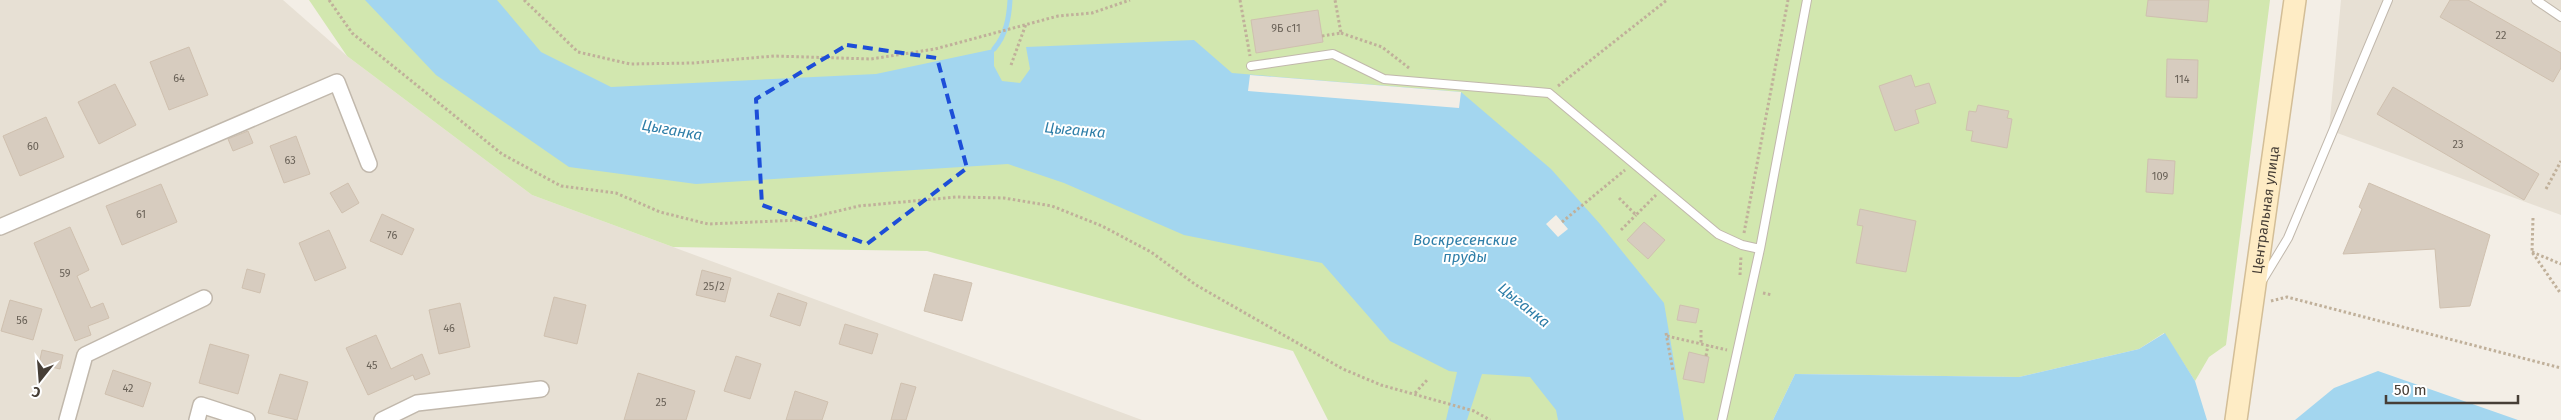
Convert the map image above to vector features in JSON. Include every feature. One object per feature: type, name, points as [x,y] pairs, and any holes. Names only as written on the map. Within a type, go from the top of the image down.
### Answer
[{"type":"main road","name":"Центральная улица","points":[[2236,420],[2241,386],[2260,298],[2295,0]]},
{"type":"street","points":[[0,227],[337,82],[369,164]]},
{"type":"street","points":[[67,420],[85,355],[204,298]]},
{"type":"street","points":[[382,420],[417,404],[541,389]]},
{"type":"street","points":[[196,420],[201,405],[247,420]]},
{"type":"lane","points":[[1722,420],[1760,249],[1807,0]]},
{"type":"lane","points":[[2260,298],[2288,238],[2388,0]]},
{"type":"lane","points":[[2536,0],[2561,17]]},
{"type":"lane","points":[[1251,66],[1333,54],[1384,80],[1549,93],[1718,234],[1742,245],[1760,249]]},
{"type":"path","points":[[329,0],[352,33],[502,154],[561,186],[616,193],[660,212],[708,224],[800,220],[859,206],[956,197],[1004,198],[1052,206],[1102,226],[1151,252],[1196,285],[1343,369],[1382,385],[1474,411],[1490,420]]},
{"type":"path","points":[[524,0],[578,52],[630,64],[692,63],[774,56],[871,59],[935,49],[1026,23],[1058,16],[1092,12],[1130,0]]},
{"type":"path","points":[[1240,0],[1251,66]]},
{"type":"path","points":[[1335,0],[1341,33]]},
{"type":"path","points":[[1549,93],[1667,0]]},
{"type":"path","points":[[1740,281],[1742,245],[1788,0]]},
{"type":"path","points":[[1011,65],[1026,23]]},
{"type":"path","points":[[1322,36],[1341,33],[1382,47],[1427,82]]},
{"type":"path","points":[[2546,189],[2561,160]]},
{"type":"path","points":[[1562,222],[1633,163]]},
{"type":"path","points":[[1621,230],[1663,188]]},
{"type":"path","points":[[1619,198],[1636,214]]},
{"type":"path","points":[[2532,218],[2532,252],[2561,294]]},
{"type":"path","points":[[2532,252],[2561,264]]},
{"type":"path","points":[[2260,298],[2287,297],[2561,368]]},
{"type":"path","points":[[1701,330],[1699,336],[1701,344]]},
{"type":"path","points":[[1673,371],[1667,334],[1738,352]]},
{"type":"path","points":[[1726,359],[1730,341]]},
{"type":"path","points":[[1706,356],[1708,345]]},
{"type":"path","points":[[1415,393],[1428,379]]},
{"type":"highlighted area","points":[[847,45],[937,58],[967,168],[867,244],[762,205],[756,99]]},
{"type":"shaded area","points":[[0,0],[283,0],[347,56],[532,195],[1142,420],[0,420]]},
{"type":"shaded area","points":[[2341,0],[2561,0],[2561,215],[2329,130]]},
{"type":"green space","points":[[309,0],[2270,0],[2226,345],[2209,357],[2195,381],[2164,333],[2139,349],[2019,377],[1795,374],[1773,420],[1328,420],[1293,351],[927,251],[673,247],[532,195],[347,56]]},
{"type":"water","name":"Воскресенские пруды","points":[[365,0],[497,0],[541,52],[611,87],[876,74],[994,49],[994,66],[1002,81],[1020,83],[1030,69],[1026,47],[1194,40],[1232,73],[1461,92],[1551,169],[1600,224],[1664,303],[1684,420],[1558,420],[1556,410],[1530,377],[1482,374],[1467,420],[1446,420],[1457,372],[1449,371],[1390,341],[1322,263],[1184,235],[1064,183],[1008,164],[696,184],[569,167],[436,75]]},
{"type":"water","points":[[2165,333],[2195,381],[2207,420],[1773,420],[1795,374],[2019,377],[2139,349]]},
{"type":"water","points":[[2378,371],[2518,420],[2295,420],[2334,388]]},
{"type":"pier","points":[[1250,75],[1461,92],[1459,108],[1248,91]]},
{"type":"pier","points":[[1556,215],[1568,229],[1558,237],[1546,224]]},
{"type":"building","points":[[2148,0],[2209,0],[2207,22],[2146,16]]},
{"type":"building","points":[[2450,0],[2468,0],[2561,53],[2561,68],[2553,82],[2440,17]]},
{"type":"building","points":[[1318,10],[1323,42],[1256,53],[1251,20]]},
{"type":"building","points":[[189,47],[208,95],[169,110],[150,62]]},
{"type":"building","points":[[2167,59],[2198,60],[2197,98],[2166,97]]},
{"type":"building","points":[[1911,75],[1915,87],[1929,83],[1936,103],[1915,110],[1919,123],[1895,131],[1879,86]]},
{"type":"building","points":[[115,84],[136,125],[99,144],[78,102]]},
{"type":"building","points":[[2393,87],[2539,174],[2524,200],[2377,114]]},
{"type":"building","points":[[1978,105],[2009,111],[2007,118],[2012,119],[2007,148],[1971,141],[1973,131],[1966,130],[1969,111],[1976,112]]},
{"type":"building","points":[[46,117],[64,157],[20,176],[3,136]]},
{"type":"building","points":[[248,131],[253,143],[233,151],[228,139]]},
{"type":"building","points":[[296,136],[310,174],[284,183],[270,146]]},
{"type":"building","points":[[2148,159],[2175,161],[2173,194],[2146,192]]},
{"type":"building","points":[[348,183],[359,203],[342,213],[330,193]]},
{"type":"building","points":[[2369,183],[2490,235],[2470,306],[2440,308],[2435,249],[2343,254],[2362,209],[2359,207]]},
{"type":"building","points":[[161,184],[177,222],[122,245],[106,206]]},
{"type":"building","points":[[1860,209],[1916,221],[1906,272],[1856,263],[1863,226],[1857,225]]},
{"type":"building","points":[[382,214],[414,229],[402,255],[370,241]]},
{"type":"building","points":[[1644,222],[1665,240],[1648,259],[1627,240]]},
{"type":"building","points":[[70,227],[89,270],[77,276],[91,308],[103,303],[109,318],[88,326],[91,335],[75,341],[34,243]]},
{"type":"building","points":[[329,230],[346,268],[315,281],[299,243]]},
{"type":"building","points":[[247,269],[265,274],[260,293],[242,288]]},
{"type":"building","points":[[702,270],[731,278],[725,302],[696,295]]},
{"type":"building","points":[[934,274],[972,283],[962,321],[924,311]]},
{"type":"building","points":[[778,293],[807,303],[800,326],[770,316]]},
{"type":"building","points":[[554,297],[586,305],[577,344],[544,336]]},
{"type":"building","points":[[10,300],[42,309],[33,340],[1,331]]},
{"type":"building","points":[[460,303],[470,347],[439,354],[429,310]]},
{"type":"building","points":[[1680,305],[1699,309],[1696,323],[1677,320]]},
{"type":"building","points":[[845,324],[878,334],[872,354],[839,344]]},
{"type":"building","points":[[376,335],[391,369],[422,354],[430,374],[415,380],[413,375],[368,395],[346,348]]},
{"type":"building","points":[[210,344],[249,355],[238,394],[199,383]]},
{"type":"building","points":[[42,350],[63,355],[60,369],[39,364]]},
{"type":"building","points":[[1689,352],[1709,357],[1704,383],[1683,379]]},
{"type":"building","points":[[736,356],[761,364],[750,399],[724,391]]},
{"type":"building","points":[[113,370],[151,383],[143,407],[105,394]]},
{"type":"building","points":[[638,373],[695,391],[686,420],[624,420]]},
{"type":"building","points":[[280,374],[308,382],[297,420],[268,413]]},
{"type":"building","points":[[901,383],[916,387],[906,420],[891,420]]},
{"type":"building","points":[[795,391],[828,402],[822,420],[786,420]]},
{"type":"waterway","points":[[994,49],[1006,26],[1010,0]]},
{"type":"water label","name":"Цыганка","points":[[672,130]]},
{"type":"water label","name":"Цыганка","points":[[1075,130]]},
{"type":"water label","name":"Цыганка","points":[[1524,305]]}]
